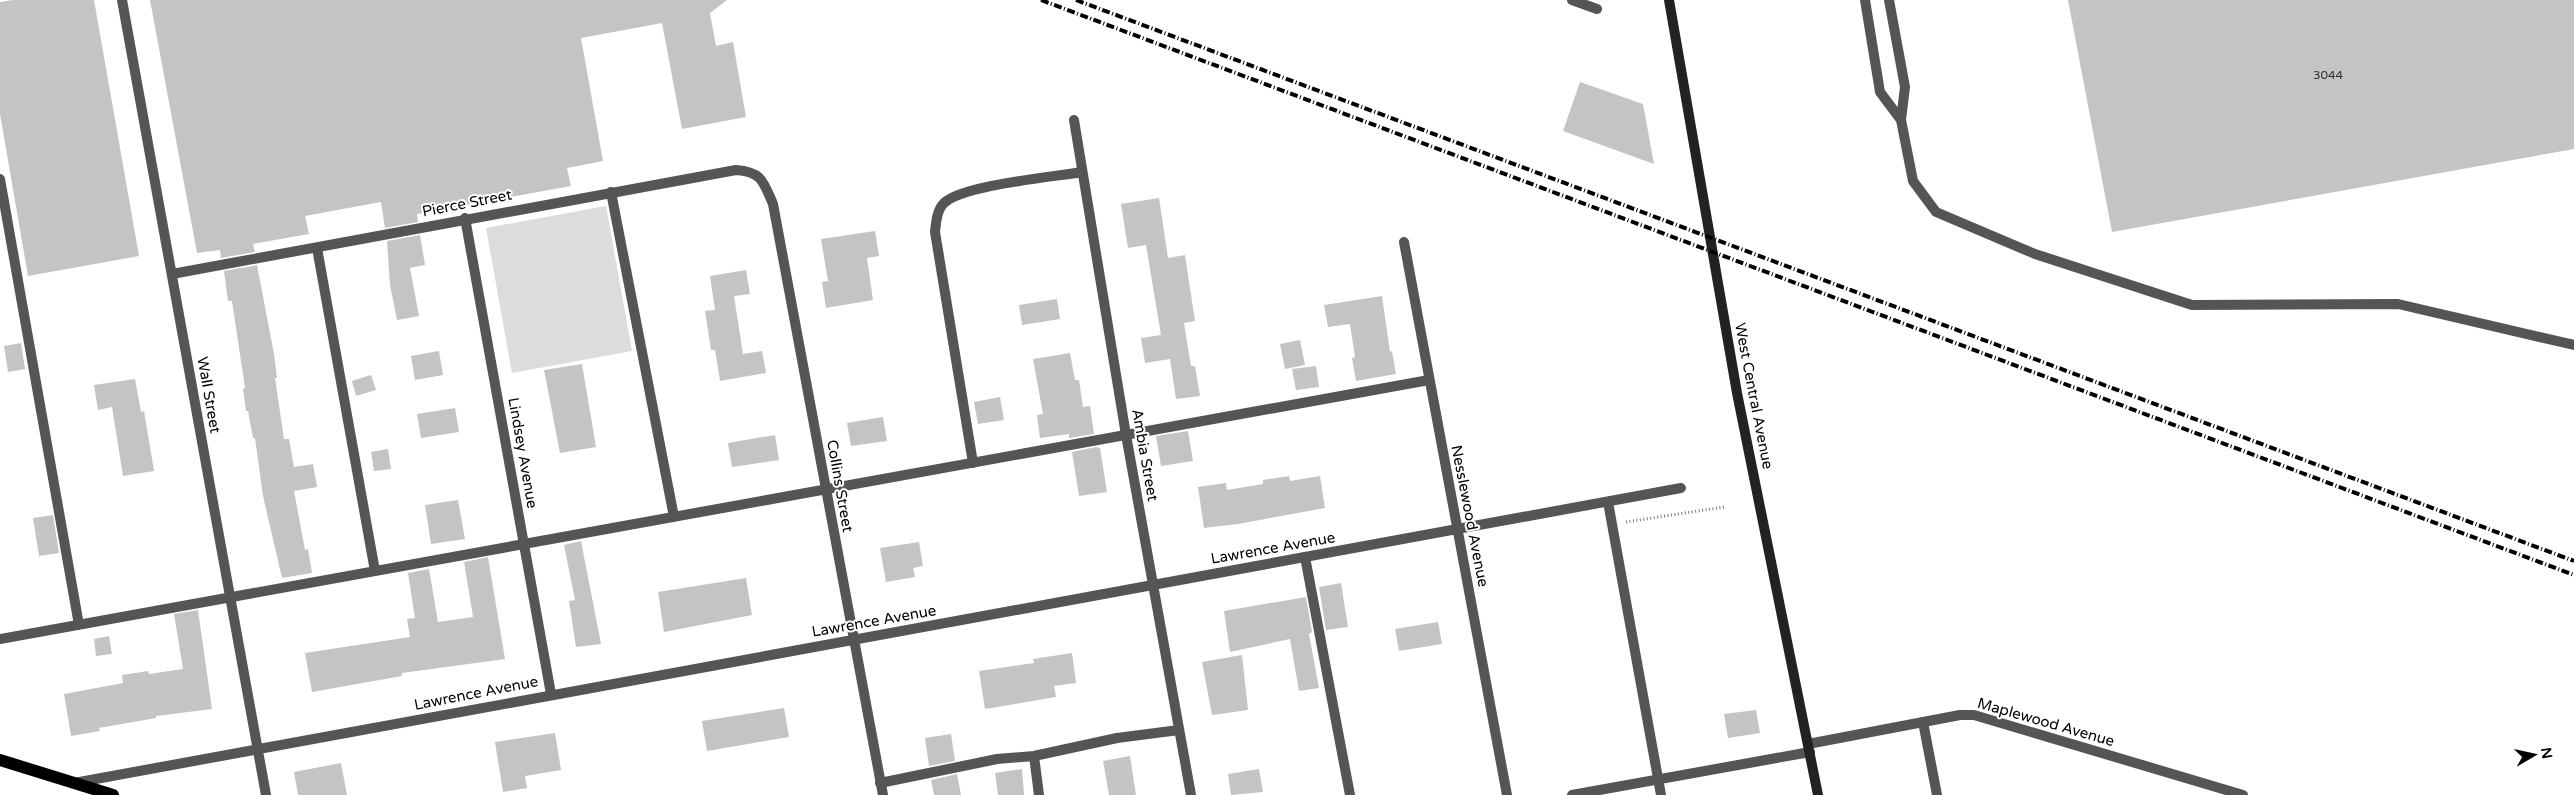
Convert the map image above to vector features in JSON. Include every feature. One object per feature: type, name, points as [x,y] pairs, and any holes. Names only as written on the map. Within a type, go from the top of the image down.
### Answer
[{"type":"main road","name":"West Central Avenue","points":[[1669,0],[1737,393],[1818,795]]},
{"type":"main road","points":[[0,760],[113,795]]},
{"type":"street","name":"Wall Street","points":[[122,0],[266,795]]},
{"type":"street","points":[[1572,0],[1597,9]]},
{"type":"street","points":[[1865,0],[1880,92],[1901,120]]},
{"type":"street","points":[[1889,0],[1905,87],[1901,120],[1913,181],[1936,212],[2035,254],[2192,305],[2398,304],[2574,345]]},
{"type":"street","name":"Ambia Street","points":[[1074,120],[1126,435],[1191,795]]},
{"type":"street","name":"Pierce Street","points":[[172,274],[317,248],[465,218],[736,170],[752,172],[764,183]]},
{"type":"street","points":[[973,463],[935,232],[937,215],[944,203],[973,190],[1082,172]]},
{"type":"street","points":[[0,179],[79,625]]},
{"type":"street","name":"Collins Street","points":[[764,183],[773,204],[883,795]]},
{"type":"street","points":[[611,192],[674,517]]},
{"type":"street","name":"Lindsey Avenue","points":[[465,218],[551,694]]},
{"type":"street","name":"Nesslewood Avenue","points":[[1404,242],[1507,795]]},
{"type":"street","points":[[317,248],[375,571]]},
{"type":"street","points":[[0,639],[1429,380]]},
{"type":"street","name":"Lawrence Avenue","points":[[73,783],[1681,488]]},
{"type":"street","points":[[1608,502],[1661,795]]},
{"type":"street","points":[[1305,557],[1350,795]]},
{"type":"street","name":"Maplewood Avenue","points":[[1572,795],[1809,748],[1960,715],[1989,718],[2242,795]]},
{"type":"street","points":[[1923,722],[1938,795]]},
{"type":"street","points":[[880,783],[997,759],[1034,756],[1117,738],[1179,730]]},
{"type":"street","points":[[1034,756],[1039,795]]},
{"type":"path","points":[[1621,516],[1626,522],[1724,507]]},
{"type":"shaded area","points":[[606,206],[632,351],[512,373],[486,228]]},
{"type":"building","points":[[13,0],[94,0],[139,256],[28,276],[0,114],[0,2]]},
{"type":"building","points":[[150,0],[727,0],[710,13],[716,46],[733,42],[746,117],[682,129],[662,23],[581,38],[603,161],[567,168],[571,186],[417,214],[418,222],[385,228],[381,202],[305,216],[309,234],[253,244],[255,252],[221,258],[220,250],[197,253]]},
{"type":"building","points":[[2068,0],[2574,0],[2574,149],[2112,232]]},
{"type":"building","points":[[1580,82],[1643,104],[1654,164],[1563,131]]},
{"type":"building","points":[[1159,198],[1168,258],[1185,255],[1195,321],[1184,323],[1191,366],[1195,366],[1200,396],[1176,399],[1170,359],[1145,363],[1141,338],[1161,335],[1146,245],[1128,248],[1121,204]]},
{"type":"building","points":[[875,231],[879,256],[867,258],[873,300],[826,308],[822,282],[828,281],[821,239]]},
{"type":"building","points":[[420,235],[425,265],[410,268],[419,316],[397,320],[390,285],[387,241]]},
{"type":"building","points":[[257,265],[274,354],[277,378],[275,378],[284,439],[289,439],[294,467],[313,464],[317,487],[294,491],[305,550],[308,549],[312,573],[282,578],[263,496],[255,438],[253,438],[248,411],[246,411],[243,389],[245,388],[232,301],[228,301],[224,271]]},
{"type":"building","points":[[746,270],[750,294],[734,296],[743,354],[762,351],[766,373],[720,381],[715,350],[711,350],[705,311],[715,310],[710,276]]},
{"type":"building","points":[[1382,296],[1390,352],[1392,351],[1396,374],[1356,381],[1352,358],[1355,357],[1350,324],[1328,327],[1324,305]]},
{"type":"building","points":[[1057,299],[1060,319],[1022,325],[1019,305]]},
{"type":"building","points":[[1300,340],[1305,365],[1285,369],[1280,344]]},
{"type":"building","points":[[21,343],[25,369],[8,372],[4,346]]},
{"type":"building","points":[[439,351],[443,375],[415,380],[411,356]]},
{"type":"building","points":[[1070,353],[1075,380],[1079,380],[1083,407],[1090,406],[1094,434],[1069,438],[1069,434],[1040,438],[1037,415],[1043,414],[1033,359]]},
{"type":"building","points":[[582,364],[596,447],[560,453],[544,370]]},
{"type":"building","points":[[1316,366],[1319,387],[1296,390],[1292,369]]},
{"type":"building","points":[[371,375],[376,390],[356,396],[352,381]]},
{"type":"building","points":[[135,379],[141,412],[144,411],[154,471],[123,476],[112,407],[98,410],[94,385]]},
{"type":"building","points":[[1000,397],[1004,420],[978,424],[974,402]]},
{"type":"building","points":[[455,408],[459,432],[421,438],[417,414]]},
{"type":"building","points":[[883,417],[887,441],[851,446],[847,423]]},
{"type":"building","points":[[1188,431],[1193,461],[1161,466],[1156,436]]},
{"type":"building","points":[[775,435],[779,460],[732,467],[728,443]]},
{"type":"building","points":[[1096,447],[1100,448],[1107,492],[1079,496],[1072,452]]},
{"type":"building","points":[[388,449],[391,469],[374,471],[371,452]]},
{"type":"building","points":[[1289,476],[1290,481],[1320,476],[1325,508],[1238,524],[1204,528],[1198,487],[1226,483],[1227,490],[1263,484],[1263,480]]},
{"type":"building","points":[[458,500],[465,539],[431,544],[425,505]]},
{"type":"building","points":[[53,515],[59,553],[39,556],[33,518]]},
{"type":"building","points":[[581,541],[601,644],[576,647],[569,601],[575,600],[564,545]]},
{"type":"building","points":[[919,542],[923,566],[913,568],[915,577],[886,582],[880,548]]},
{"type":"building","points":[[488,557],[505,659],[402,673],[402,676],[312,692],[305,653],[410,637],[407,619],[415,618],[408,573],[429,569],[438,622],[473,617],[464,562]]},
{"type":"building","points":[[746,578],[752,615],[664,632],[658,592]]},
{"type":"building","points":[[1341,583],[1348,627],[1326,630],[1319,587]]},
{"type":"building","points":[[1306,597],[1312,632],[1309,634],[1319,688],[1299,691],[1290,639],[1230,652],[1224,611]]},
{"type":"building","points":[[198,610],[212,709],[156,716],[156,718],[99,728],[100,731],[71,736],[64,694],[123,683],[122,675],[148,671],[149,674],[183,669],[174,614]]},
{"type":"building","points":[[1438,622],[1442,644],[1399,651],[1395,629]]},
{"type":"building","points":[[109,636],[112,654],[96,656],[94,639]]},
{"type":"building","points":[[1072,653],[1076,683],[1054,686],[1056,697],[985,709],[979,671],[1034,663],[1033,659]]},
{"type":"building","points":[[1242,655],[1248,710],[1212,715],[1202,662]]},
{"type":"building","points":[[784,708],[789,737],[707,751],[702,721]]},
{"type":"building","points":[[1756,710],[1760,733],[1728,738],[1724,714]]},
{"type":"building","points":[[555,733],[561,770],[525,776],[527,788],[503,792],[495,742]]},
{"type":"building","points":[[951,734],[955,761],[929,766],[925,738]]},
{"type":"building","points":[[1130,756],[1136,795],[1109,795],[1103,761]]},
{"type":"building","points":[[341,763],[347,795],[298,795],[294,772]]},
{"type":"building","points":[[1022,769],[1024,795],[998,795],[995,773]]},
{"type":"building","points":[[1259,769],[1263,792],[1231,795],[1228,774]]},
{"type":"building","points":[[957,774],[961,795],[934,795],[931,780]]},
{"type":"railway","points":[[1041,0],[2574,575]]},
{"type":"railway","points":[[1076,0],[2574,561]]}]
